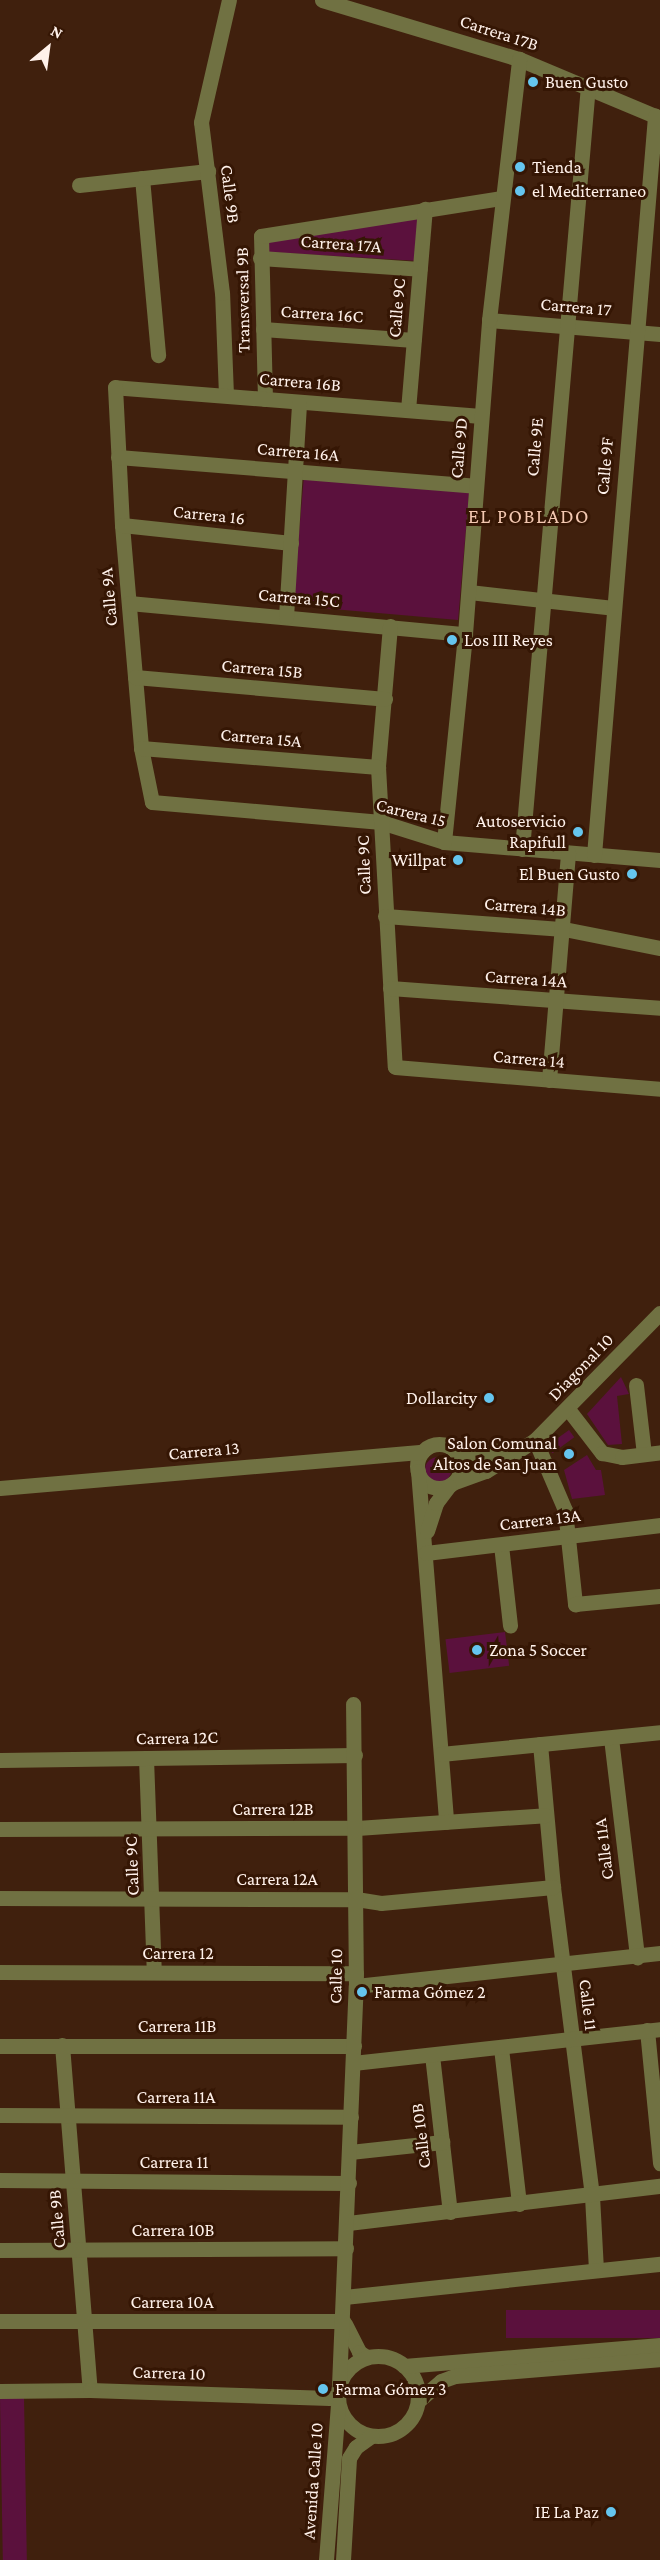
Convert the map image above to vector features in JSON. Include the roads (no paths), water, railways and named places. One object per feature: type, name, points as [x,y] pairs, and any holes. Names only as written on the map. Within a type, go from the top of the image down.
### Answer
[{"type":"street","name":"Calle 9B","points":[[226,395],[222,293],[202,109],[229,0]]},
{"type":"street","name":"Carrera 17B","points":[[322,0],[519,59],[588,85],[657,117]]},
{"type":"street","name":"Calle 9D","points":[[444,842],[469,592],[489,320],[519,59]]},
{"type":"street","name":"Calle 9E","points":[[522,849],[565,325],[588,85]]},
{"type":"street","name":"Calle 9F","points":[[594,855],[636,332],[657,117]]},
{"type":"street","points":[[79,184],[208,171]]},
{"type":"street","points":[[142,178],[158,355]]},
{"type":"street","points":[[425,209],[502,198]]},
{"type":"street","name":"Transversal 9B","points":[[265,399],[261,236],[425,209]]},
{"type":"street","name":"Calle 9C","points":[[408,410],[425,209]]},
{"type":"street","name":"Carrera 17A","points":[[260,258],[420,269]]},
{"type":"street","name":"Carrera 17","points":[[489,320],[660,334]]},
{"type":"street","name":"Carrera 16C","points":[[263,329],[414,340]]},
{"type":"street","name":"Carrera 16B","points":[[116,387],[481,416]]},
{"type":"street","name":"Calle 9A","points":[[116,387],[122,525],[141,748],[152,802]]},
{"type":"street","points":[[286,617],[300,403]]},
{"type":"street","name":"Carrera 16A","points":[[118,457],[475,486]]},
{"type":"street","name":"Carrera 16","points":[[122,525],[291,543]]},
{"type":"street","points":[[469,592],[613,608]]},
{"type":"street","name":"Carrera 15C","points":[[129,603],[465,633]]},
{"type":"street","name":"Calle 9C","points":[[390,626],[378,767],[395,1067]]},
{"type":"street","name":"Carrera 15B","points":[[135,677],[385,699]]},
{"type":"street","name":"Carrera 15A","points":[[141,748],[378,767]]},
{"type":"street","name":"Carrera 15","points":[[152,802],[381,822],[444,842],[660,860]]},
{"type":"street","points":[[549,1080],[555,1000],[564,929],[568,853]]},
{"type":"street","name":"Carrera 14B","points":[[385,916],[564,929],[660,948]]},
{"type":"street","name":"Carrera 14A","points":[[390,988],[660,1008]]},
{"type":"street","name":"Carrera 14","points":[[395,1067],[660,1089]]},
{"type":"street","name":"Diagonal 10","points":[[452,1484],[486,1471],[531,1442],[568,1409],[660,1312]]},
{"type":"street","points":[[636,1385],[644,1454]]},
{"type":"street","points":[[568,1409],[602,1453],[611,1456],[660,1452]]},
{"type":"street","points":[[417,1459],[441,1444],[454,1450],[479,1454],[531,1442],[554,1479],[569,1535],[575,1604],[660,1596]]},
{"type":"street","points":[[425,1546],[436,1503],[452,1484],[462,1466],[454,1450]]},
{"type":"street","points":[[417,1459],[426,1484],[452,1484]]},
{"type":"street","points":[[417,1459],[446,1822]]},
{"type":"street","name":"Carrera 13","points":[[0,1488],[417,1459]]},
{"type":"street","name":"Carrera 13A","points":[[425,1546],[501,1545],[569,1535],[660,1526]]},
{"type":"street","points":[[501,1545],[510,1625]]},
{"type":"street","name":"Calle 10","points":[[346,2248],[356,1980],[357,1828],[353,1704]]},
{"type":"street","points":[[441,1754],[660,1732]]},
{"type":"street","name":"Calle 11A","points":[[611,1738],[637,1957]]},
{"type":"street","name":"Calle 11","points":[[540,1744],[553,1887],[592,2196],[596,2270]]},
{"type":"street","name":"Carrera 12C","points":[[0,1760],[355,1755]]},
{"type":"street","name":"Calle 9C","points":[[146,1758],[151,1829],[154,1972]]},
{"type":"street","name":"Carrera 12B","points":[[0,1829],[357,1828],[546,1815]]},
{"type":"street","name":"Carrera 12A","points":[[0,1898],[356,1899],[381,1903],[553,1887]]},
{"type":"street","name":"Carrera 12","points":[[0,1971],[154,1972],[356,1980],[564,1964],[660,1953]]},
{"type":"street","points":[[353,2063],[654,2030],[660,2163]]},
{"type":"street","name":"Calle 9B","points":[[62,2045],[90,2390]]},
{"type":"street","name":"Carrera 11B","points":[[0,2046],[354,2046]]},
{"type":"street","points":[[501,2048],[519,2204]]},
{"type":"street","name":"Calle 10B","points":[[432,2055],[450,2212]]},
{"type":"street","name":"Carrera 11A","points":[[0,2115],[351,2118]]},
{"type":"street","points":[[350,2152],[442,2142]]},
{"type":"street","name":"Carrera 11","points":[[0,2180],[349,2183]]},
{"type":"street","points":[[348,2223],[592,2196],[660,2186]]},
{"type":"street","name":"Carrera 10B","points":[[0,2250],[346,2248]]},
{"type":"street","name":"Avenida Calle 10","points":[[326,2560],[346,2248]]},
{"type":"street","points":[[344,2297],[660,2264]]},
{"type":"street","name":"Carrera 10A","points":[[0,2321],[343,2321]]},
{"type":"street","name":"Avenida Calle 10","points":[[343,2321],[359,2352],[367,2357]]},
{"type":"street","points":[[418,2401],[412,2376],[404,2366],[393,2359],[367,2357],[345,2372],[338,2396],[350,2426],[371,2436],[384,2436],[407,2424],[418,2401],[441,2381],[455,2376],[660,2345]]},
{"type":"street","points":[[404,2366],[660,2360]]},
{"type":"street","name":"Carrera 10","points":[[0,2391],[90,2390],[338,2396]]},
{"type":"street","name":"Avenida Calle 10","points":[[343,2560],[349,2458],[356,2447],[371,2436]]},
{"type":"place","name":"Buen Gusto","points":[[533,82]]},
{"type":"place","name":"Tienda","points":[[520,167]]},
{"type":"place","name":"el Mediterraneo","points":[[520,191]]},
{"type":"place","name":"Los III Reyes","points":[[452,640]]},
{"type":"place","name":"Autoservicio Rapifull","points":[[578,832]]},
{"type":"place","name":"Willpat","points":[[458,860]]},
{"type":"place","name":"El Buen Gusto","points":[[632,874]]},
{"type":"place","name":"Dollarcity","points":[[489,1398]]},
{"type":"place","name":"Salon Comunal Altos de San Juan","points":[[569,1454]]},
{"type":"place","name":"Zona 5 Soccer","points":[[477,1650]]},
{"type":"place","name":"Farma Gómez 2","points":[[362,1992]]},
{"type":"place","name":"Farma Gómez 3","points":[[323,2389]]},
{"type":"place","name":"IE La Paz","points":[[611,2512]]},
{"type":"district","name":"EL POBLADO","points":[[529,516]]}]
